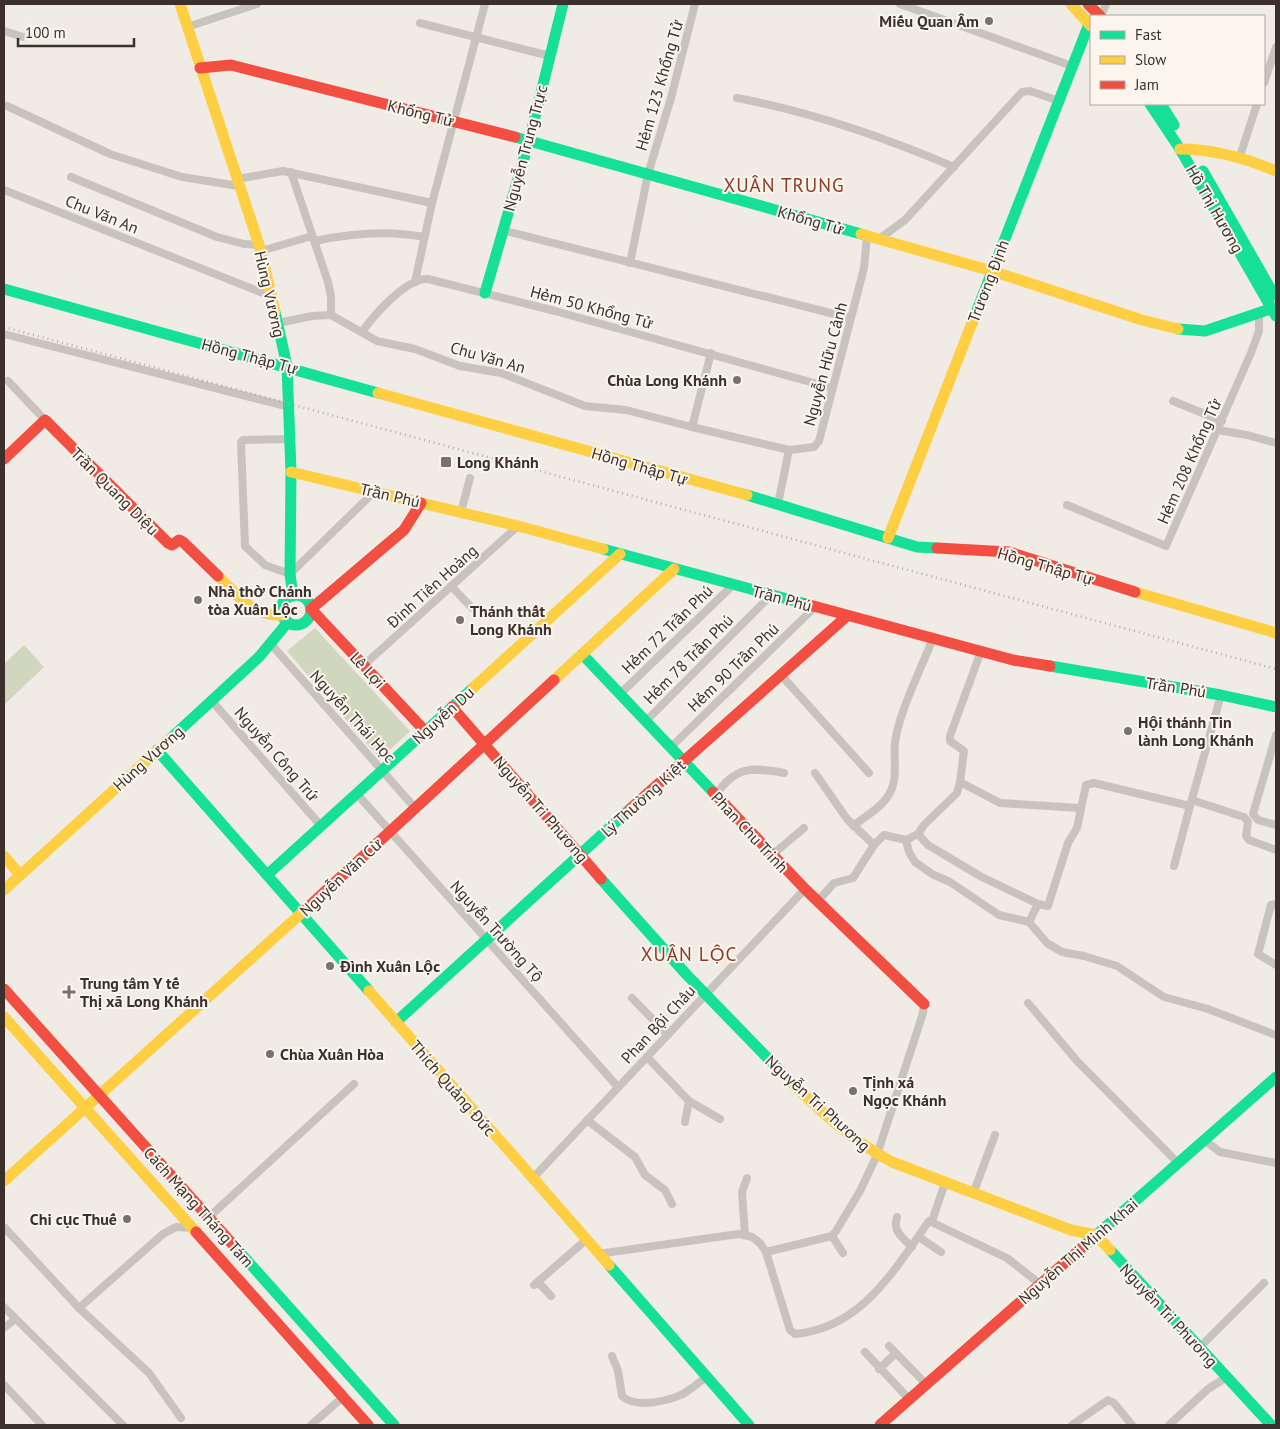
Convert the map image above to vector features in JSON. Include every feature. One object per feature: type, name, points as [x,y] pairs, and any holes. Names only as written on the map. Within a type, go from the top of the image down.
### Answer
[{"type":"street","name":"Hùng Vương","points":[[180,4],[260,248],[273,298],[287,366],[291,472],[290,574],[293,596]]},
{"type":"street","points":[[187,27],[257,4]]},
{"type":"street","points":[[362,332],[380,309],[415,282],[432,203],[485,4]]},
{"type":"street","name":"Nguyễn Trung Trực","points":[[485,293],[529,141],[563,4]]},
{"type":"street","name":"Hẻm 123 Khổng Tử","points":[[630,263],[648,174],[673,90],[695,4]]},
{"type":"street","points":[[900,4],[1072,66]]},
{"type":"street","points":[[1071,4],[1090,15]]},
{"type":"street","points":[[1096,15],[1106,4]]},
{"type":"street","points":[[420,23],[550,56]]},
{"type":"street","name":"Trương Định","points":[[888,538],[1072,66],[1090,26]]},
{"type":"street","points":[[4,31],[23,37]]},
{"type":"street","points":[[1265,80],[1276,47]]},
{"type":"street","name":"Khổng Tử","points":[[200,68],[231,66],[244,68],[529,141],[992,271],[1142,320],[1185,331],[1216,328],[1275,308]]},
{"type":"street","points":[[879,239],[905,220],[1022,92],[1030,91],[1059,100]]},
{"type":"street","points":[[737,98],[779,106],[846,126],[905,146],[954,167]]},
{"type":"street","name":"Hồ Thị Hương","points":[[1151,105],[1184,148]]},
{"type":"street","name":"Hồ Thị Hương","points":[[1162,105],[1275,308]]},
{"type":"street","points":[[1240,156],[1257,105]]},
{"type":"street","points":[[7,106],[110,154],[182,177],[238,182],[273,171],[291,172],[432,203]]},
{"type":"street","points":[[1184,148],[1207,149],[1240,156],[1276,171]]},
{"type":"street","points":[[278,323],[312,316],[331,315],[330,290],[291,172]]},
{"type":"street","points":[[71,177],[217,237],[260,248],[313,238],[372,233],[391,232],[424,237]]},
{"type":"street","name":"Chu Văn An","points":[[4,190],[273,298]]},
{"type":"street","points":[[502,230],[850,318]]},
{"type":"street","name":"Nguyễn Hữu Cảnh","points":[[789,450],[817,445],[864,268],[867,236]]},
{"type":"street","name":"Hẻm 50 Khổng Tử","points":[[415,282],[428,279],[485,293],[832,388]]},
{"type":"street","name":"Hồng Thập Tự","points":[[4,289],[287,366],[778,504],[888,538],[926,548],[1009,552],[1147,596],[1276,633]]},
{"type":"street","name":"Hẻm 208 Khổng Tử","points":[[1067,505],[1166,546],[1255,343],[1259,330],[1259,313]]},
{"type":"street","name":"Chu Văn An","points":[[331,315],[376,341],[409,347],[460,366],[501,373],[585,406],[626,410],[789,450]]},
{"type":"street","points":[[4,334],[289,407]]},
{"type":"street","points":[[692,427],[711,354]]},
{"type":"street","name":"Trần Quang Diệu","points":[[8,382],[168,544],[172,545],[178,540],[184,542],[256,612],[285,619]]},
{"type":"street","points":[[1173,400],[1222,421]]},
{"type":"street","points":[[4,459],[45,420]]},
{"type":"street","points":[[1218,430],[1247,434],[1276,443]]},
{"type":"street","points":[[290,440],[243,440],[241,446],[245,546],[265,565],[290,574],[374,492]]},
{"type":"street","points":[[778,504],[789,450]]},
{"type":"street","name":"Trần Phú","points":[[291,472],[518,526],[847,616],[1037,665],[1221,695],[1276,707]]},
{"type":"street","points":[[461,512],[470,478]]},
{"type":"street","points":[[311,609],[304,598],[293,596],[282,604],[285,619],[295,624],[302,623],[309,617],[311,609],[404,530],[412,520],[420,503]]},
{"type":"street","name":"Đinh Tiên Hoàng","points":[[364,665],[518,526]]},
{"type":"street","name":"Nguyễn Du","points":[[267,875],[620,554]]},
{"type":"street","name":"Nguyễn Văn Cừ","points":[[4,1180],[301,914],[674,569]]},
{"type":"street","name":"Hẻm 72 Trần Phú","points":[[620,694],[733,585]]},
{"type":"street","points":[[451,586],[472,608]]},
{"type":"street","name":"Hẻm 78 Trần Phú","points":[[646,721],[771,595]]},
{"type":"street","name":"Hẻm 90 Trần Phú","points":[[671,747],[815,607]]},
{"type":"street","name":"Lê Lợi","points":[[311,609],[425,731]]},
{"type":"street","name":"Lý Thường Kiệt","points":[[396,1022],[580,853],[847,616]]},
{"type":"street","name":"Hùng Vương","points":[[4,890],[259,657],[285,619]]},
{"type":"street","points":[[854,826],[886,799],[890,792],[895,770],[895,744],[898,727],[933,638]]},
{"type":"street","name":"Nguyễn Thái Học","points":[[270,643],[416,808]]},
{"type":"street","points":[[817,902],[834,883],[853,878],[874,845],[884,835],[906,840],[918,834],[924,824],[957,793],[964,751],[950,741],[950,736],[981,651]]},
{"type":"street","name":"Phan Chu Trinh","points":[[582,654],[804,889],[924,1004]]},
{"type":"street","points":[[781,675],[869,774]]},
{"type":"street","points":[[1174,866],[1221,695]]},
{"type":"street","name":"Nguyễn Công Trứ","points":[[211,700],[322,826]]},
{"type":"street","name":"Nguyễn Tri Phương","points":[[452,707],[704,996],[784,1074],[855,1139],[877,1155],[945,1183],[1071,1230],[1096,1235],[1271,1425]]},
{"type":"street","points":[[1276,736],[1253,814],[1258,820],[1276,825]]},
{"type":"street","name":"Thích Quảng Đức","points":[[157,750],[749,1425]]},
{"type":"street","points":[[716,795],[725,782],[742,771],[758,768],[784,773]]},
{"type":"street","points":[[815,773],[854,826],[874,845]]},
{"type":"street","points":[[960,782],[1000,803],[1080,808]]},
{"type":"street","points":[[918,834],[928,845],[980,876],[1045,906],[1050,904],[1068,843],[1077,828],[1084,788],[1089,783],[1191,803],[1244,817],[1248,822],[1246,836],[1249,840],[1276,850]]},
{"type":"street","name":"Nguyễn Trường Tộ","points":[[357,794],[618,1087]]},
{"type":"street","points":[[772,855],[804,828]]},
{"type":"street","points":[[906,840],[912,858],[932,874],[950,882],[999,915],[1029,922],[1047,944],[1062,952],[1084,956],[1117,966],[1164,997],[1208,1010],[1276,1035]]},
{"type":"street","points":[[4,856],[20,875]]},
{"type":"street","name":"Phan Bội Châu","points":[[532,1178],[804,889]]},
{"type":"street","points":[[1029,922],[1038,904]]},
{"type":"street","points":[[1276,904],[1272,905],[1258,954],[1276,965]]},
{"type":"street","name":"Cách Mạng Tháng Tám","points":[[4,989],[394,1425]]},
{"type":"street","points":[[632,998],[668,1034]]},
{"type":"street","points":[[1028,1003],[1078,1061],[1178,1163]]},
{"type":"street","points":[[766,1252],[832,1236],[860,1191],[877,1155],[923,1013],[924,1004]]},
{"type":"street","name":"Cách Mạng Tháng Tám","points":[[4,1017],[368,1425]]},
{"type":"street","points":[[647,1057],[689,1101],[720,1119]]},
{"type":"street","name":"Nguyễn Thị Minh Khai","points":[[880,1425],[1276,1077]]},
{"type":"street","points":[[208,1218],[354,1084]]},
{"type":"street","points":[[685,1122],[689,1101]]},
{"type":"street","points":[[587,1120],[635,1157],[645,1175],[665,1190],[672,1204]]},
{"type":"street","points":[[973,1194],[995,1135]]},
{"type":"street","points":[[1204,1140],[1220,1152],[1276,1163]]},
{"type":"street","points":[[746,1235],[742,1192],[747,1178]]},
{"type":"street","points":[[598,1254],[710,1238],[746,1235],[756,1239],[766,1252],[790,1330],[795,1334],[846,1318],[857,1311],[899,1266],[929,1221],[932,1221],[945,1183]]},
{"type":"street","points":[[896,1217],[894,1225],[896,1231],[912,1247]]},
{"type":"street","points":[[932,1221],[1007,1258],[1040,1284]]},
{"type":"street","points":[[4,1227],[79,1308],[150,1373],[181,1418]]},
{"type":"street","points":[[79,1308],[163,1234],[176,1227],[192,1228]]},
{"type":"street","points":[[832,1236],[843,1253]]},
{"type":"street","points":[[919,1237],[941,1252]]},
{"type":"street","points":[[551,1296],[536,1284],[586,1240]]},
{"type":"street","points":[[1200,1347],[1264,1283]]},
{"type":"street","points":[[4,1307],[14,1320],[83,1383],[123,1425]]},
{"type":"street","points":[[4,1328],[14,1320]]},
{"type":"street","points":[[889,1346],[926,1384]]},
{"type":"street","points":[[865,1352],[909,1399]]},
{"type":"street","points":[[879,1369],[895,1354]]},
{"type":"street","points":[[612,1356],[618,1371],[622,1396],[630,1402],[646,1403],[676,1397],[706,1377]]},
{"type":"street","points":[[1169,1425],[1208,1389],[1227,1377]]},
{"type":"street","points":[[4,1385],[42,1425]]},
{"type":"street","points":[[311,1425],[343,1397]]},
{"type":"street","points":[[1072,1425],[1108,1400],[1114,1403],[1132,1425]]},
{"type":"green space","points":[[315,628],[410,731],[380,759],[287,651]]},
{"type":"green space","points":[[24,645],[44,667],[5,704],[4,664]]},
{"type":"railway","points":[[4,327],[1276,669]]},
{"type":"traffic: fast","points":[[485,293],[529,141],[563,4]]},
{"type":"traffic: fast","points":[[972,323],[1089,24]]},
{"type":"traffic: fast","points":[[1151,105],[1180,149],[1276,316]]},
{"type":"traffic: fast","points":[[1162,105],[1174,125]]},
{"type":"traffic: fast","points":[[515,137],[861,234]]},
{"type":"traffic: fast","points":[[1203,171],[1274,295]]},
{"type":"traffic: fast","points":[[4,289],[378,393]]},
{"type":"traffic: fast","points":[[1178,329],[1205,331],[1273,308]]},
{"type":"traffic: fast","points":[[275,312],[287,366],[291,472],[290,574],[293,596]]},
{"type":"traffic: fast","points":[[747,495],[917,547],[937,548]]},
{"type":"traffic: fast","points":[[603,549],[806,604]]},
{"type":"traffic: fast","points":[[296,595],[306,600],[311,610],[306,620],[296,625],[286,620],[281,610],[286,600],[296,595]]},
{"type":"traffic: fast","points":[[170,739],[259,657],[288,622]]},
{"type":"traffic: fast","points":[[582,654],[713,792]]},
{"type":"traffic: fast","points":[[1050,666],[1221,695],[1276,707]]},
{"type":"traffic: fast","points":[[267,875],[473,688]]},
{"type":"traffic: fast","points":[[157,750],[369,991]]},
{"type":"traffic: fast","points":[[396,1022],[630,809]]},
{"type":"traffic: fast","points":[[601,879],[686,974],[782,1073]]},
{"type":"traffic: fast","points":[[1085,1245],[1276,1077]]},
{"type":"traffic: fast","points":[[236,1248],[394,1425]]},
{"type":"traffic: fast","points":[[1110,1250],[1271,1425]]},
{"type":"traffic: fast","points":[[609,1265],[749,1425]]},
{"type":"traffic: slow","points":[[180,4],[261,251],[275,312]]},
{"type":"traffic: slow","points":[[1071,4],[1090,25]]},
{"type":"traffic: slow","points":[[1180,149],[1193,149],[1229,155],[1276,171]]},
{"type":"traffic: slow","points":[[861,234],[992,271],[1142,320],[1178,329]]},
{"type":"traffic: slow","points":[[888,538],[972,323]]},
{"type":"traffic: slow","points":[[378,393],[747,495]]},
{"type":"traffic: slow","points":[[291,472],[518,526],[603,549]]},
{"type":"traffic: slow","points":[[473,688],[620,554]]},
{"type":"traffic: slow","points":[[554,680],[674,569]]},
{"type":"traffic: slow","points":[[218,576],[254,609],[271,615],[282,615]]},
{"type":"traffic: slow","points":[[1135,592],[1276,633]]},
{"type":"traffic: slow","points":[[4,890],[170,739]]},
{"type":"traffic: slow","points":[[4,856],[20,875]]},
{"type":"traffic: slow","points":[[4,1181],[306,909]]},
{"type":"traffic: slow","points":[[369,991],[609,1265]]},
{"type":"traffic: slow","points":[[4,1017],[196,1232]]},
{"type":"traffic: slow","points":[[782,1073],[848,1133],[892,1162],[1071,1230],[1096,1235],[1110,1250]]},
{"type":"traffic: jam","points":[[1088,4],[1099,15]]},
{"type":"traffic: jam","points":[[200,68],[231,65],[515,137]]},
{"type":"traffic: jam","points":[[4,459],[45,420],[168,543],[172,545],[179,540],[183,542],[218,576]]},
{"type":"traffic: jam","points":[[421,503],[404,530],[311,609],[425,731]]},
{"type":"traffic: jam","points":[[937,548],[1009,552],[1135,592]]},
{"type":"traffic: jam","points":[[806,604],[1013,660],[1050,666]]},
{"type":"traffic: jam","points":[[630,809],[847,616]]},
{"type":"traffic: jam","points":[[306,909],[554,680]]},
{"type":"traffic: jam","points":[[452,707],[601,879]]},
{"type":"traffic: jam","points":[[713,792],[805,889],[924,1004]]},
{"type":"traffic: jam","points":[[4,989],[236,1248]]},
{"type":"traffic: jam","points":[[196,1232],[368,1425]]},
{"type":"traffic: jam","points":[[880,1425],[1085,1245]]},
{"type":"place","name":"Miếu Quan Âm","points":[[989,21]]},
{"type":"place","name":"Chùa Long Khánh","points":[[737,380]]},
{"type":"place","name":"Long Khánh","points":[[446,462]]},
{"type":"place","name":"Nhà thờ Chánh tòa Xuân Lộc","points":[[198,600]]},
{"type":"place","name":"Thánh thất Long Khánh","points":[[460,620]]},
{"type":"place","name":"Hội thánh Tin lành Long Khánh","points":[[1128,731]]},
{"type":"place","name":"Đình Xuân Lộc","points":[[330,966]]},
{"type":"place","name":"Trung tâm Y tế Thị xã Long Khánh","points":[[69,992]]},
{"type":"place","name":"Chùa Xuân Hòa","points":[[270,1054]]},
{"type":"place","name":"Tịnh xá Ngọc Khánh","points":[[853,1091]]},
{"type":"place","name":"Chi cục Thuế","points":[[127,1219]]},
{"type":"district","name":"XUÂN TRUNG","points":[[784,185]]},
{"type":"district","name":"XUÂN LỘC","points":[[689,954]]}]
